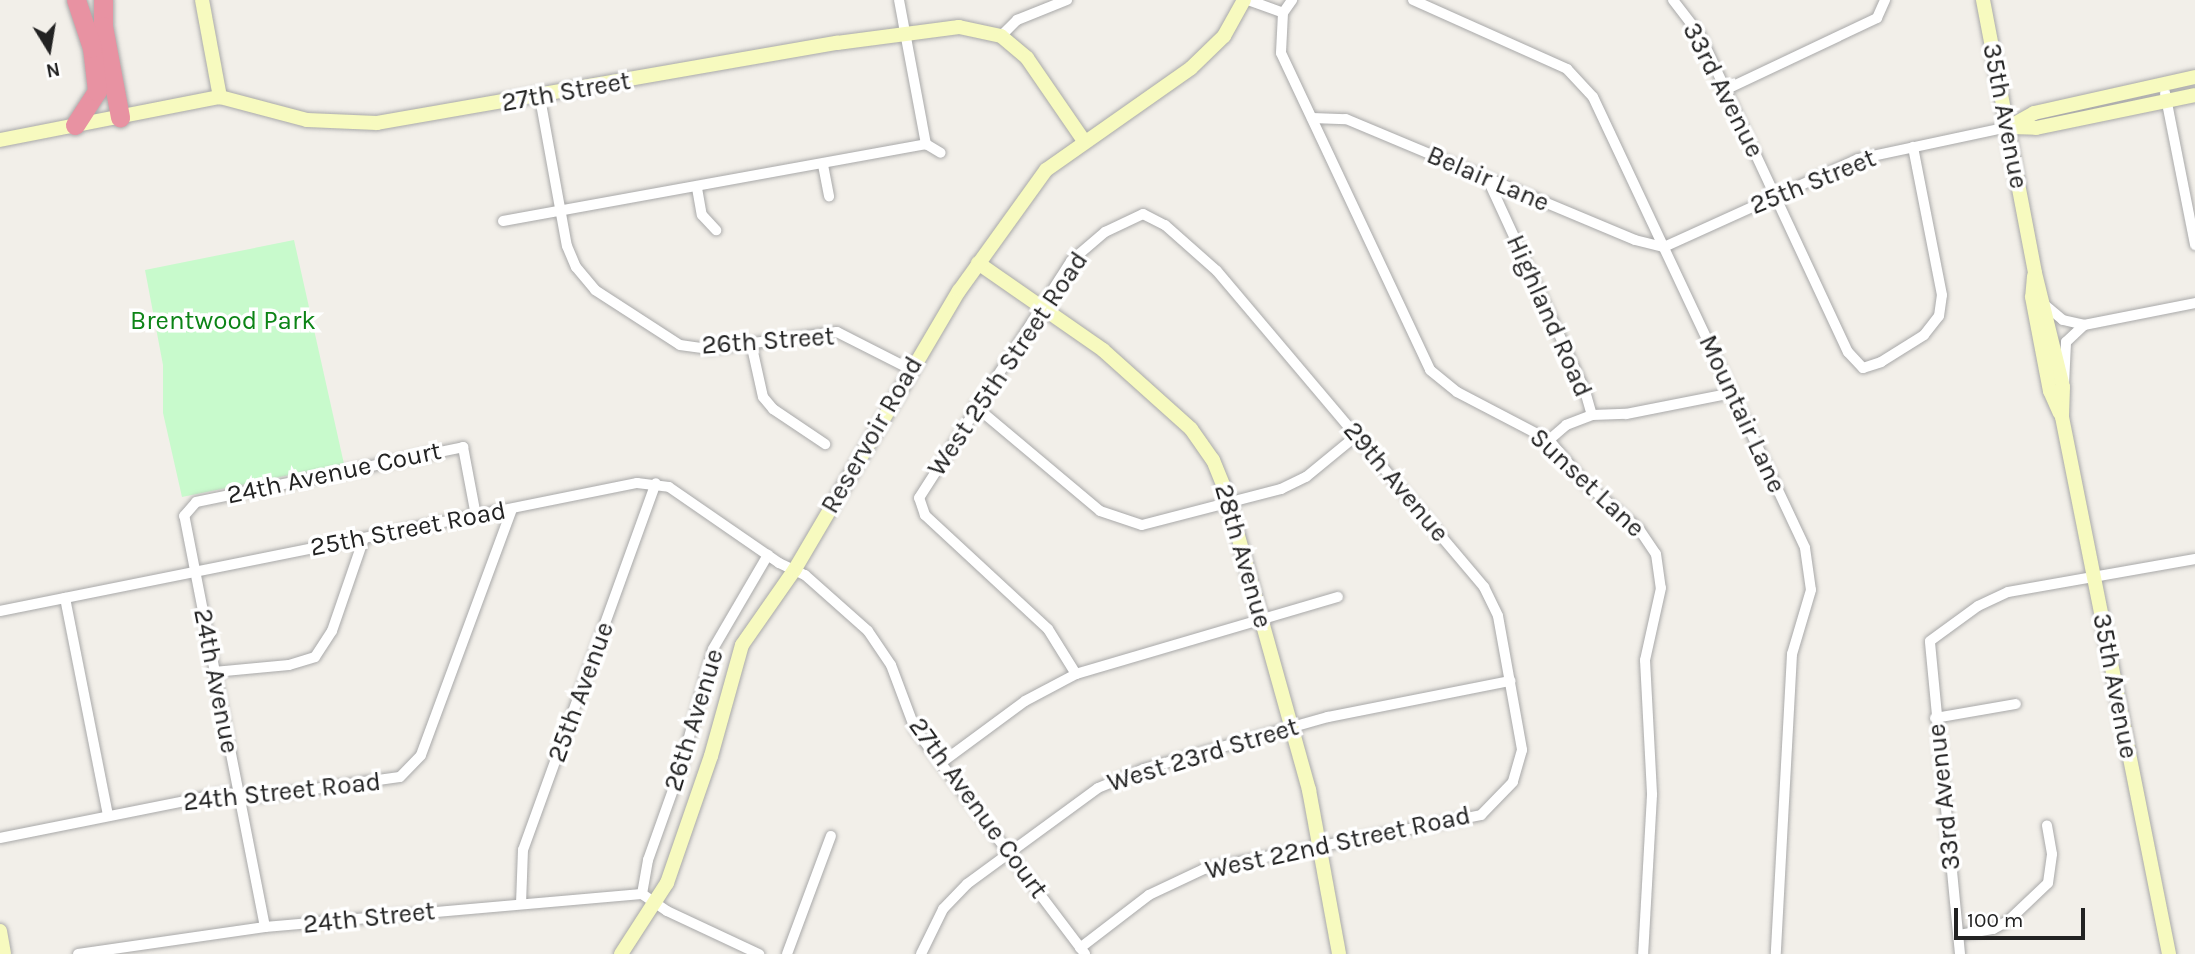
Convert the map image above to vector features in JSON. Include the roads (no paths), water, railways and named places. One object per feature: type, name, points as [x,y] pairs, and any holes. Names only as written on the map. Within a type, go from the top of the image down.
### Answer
[{"type":"highway","points":[[76,0],[115,118]]},
{"type":"highway","points":[[103,0],[103,26],[115,118]]},
{"type":"highway","points":[[75,125],[96,96],[92,48]]},
{"type":"street","points":[[202,0],[220,97]]},
{"type":"street","points":[[899,0],[926,144]]},
{"type":"street","points":[[1067,0],[1017,20],[1001,36],[1033,66],[1084,141]]},
{"type":"street","points":[[1246,0],[1283,13],[1292,0]]},
{"type":"street","name":"Reservoir Road","points":[[621,954],[656,905],[711,756],[736,660],[750,631],[795,569],[910,369],[978,263],[1046,170],[1191,68],[1224,36],[1246,0]]},
{"type":"street","name":"Mountair Lane","points":[[1413,0],[1578,77],[1593,97],[1805,548],[1812,577],[1791,654],[1776,954]]},
{"type":"street","name":"33rd Avenue","points":[[1674,0],[1700,35],[1848,352],[1863,368],[1881,362],[1924,335],[1939,316],[1942,295],[1913,147]]},
{"type":"street","points":[[1727,89],[1881,14],[1885,0]]},
{"type":"street","name":"35th Avenue","points":[[1983,0],[2035,273],[2063,387],[2062,417],[2169,954]]},
{"type":"street","name":"Sunset Lane","points":[[1283,13],[1281,53],[1430,370],[1457,392],[1549,440],[1584,482],[1639,528],[1658,562],[1659,607],[1645,660],[1652,795],[1643,954]]},
{"type":"street","name":"27th Street","points":[[0,140],[220,97],[307,120],[356,125],[540,98],[905,33],[959,27],[1001,36]]},
{"type":"street","name":"25th Street","points":[[2009,127],[2034,113],[2195,77]]},
{"type":"street","points":[[2163,85],[2195,245]]},
{"type":"street","name":"25th Street","points":[[1664,247],[1858,159],[2009,127],[2036,128],[2195,95]]},
{"type":"street","points":[[540,98],[560,212]]},
{"type":"street","name":"Belair Lane","points":[[1312,118],[1346,119],[1635,240],[1664,247]]},
{"type":"street","points":[[503,221],[697,188],[926,144],[941,153]]},
{"type":"street","points":[[823,165],[829,196]]},
{"type":"street","name":"Highland Road","points":[[1488,180],[1586,391],[1592,415]]},
{"type":"street","points":[[697,188],[702,215],[716,230]]},
{"type":"street","name":"26th Street","points":[[560,212],[567,246],[585,280],[642,323],[695,348],[837,332],[910,369]]},
{"type":"street","name":"West 25th Street Road","points":[[1076,674],[1048,629],[925,515],[919,502],[975,406],[1083,248],[1143,214]]},
{"type":"street","name":"29th Avenue","points":[[1143,214],[1164,225],[1217,271],[1484,587],[1498,616],[1522,738],[1521,759],[1513,782],[1492,808]]},
{"type":"street","name":"28th Avenue","points":[[978,263],[1103,350],[1191,429],[1213,460],[1229,504],[1292,727],[1320,846],[1339,954]]},
{"type":"street","name":"35th Avenue","points":[[2035,273],[2032,297],[2050,391],[2062,417]]},
{"type":"street","points":[[2045,305],[2063,320],[2084,325],[2195,303]]},
{"type":"street","points":[[2063,387],[2066,342],[2084,325]]},
{"type":"street","points":[[751,343],[763,397],[773,409],[825,444]]},
{"type":"street","points":[[1549,440],[1566,425],[1592,415],[1626,414],[1732,393]]},
{"type":"street","points":[[975,406],[1015,435],[1085,500],[1118,520],[1155,524],[1229,504],[1301,480],[1356,436]]},
{"type":"street","name":"24th Avenue Court","points":[[184,516],[195,502],[463,447],[476,516]]},
{"type":"street","name":"25th Street Road","points":[[0,611],[637,483],[674,489],[768,555],[795,569]]},
{"type":"street","name":"25th Avenue","points":[[521,904],[523,850],[656,484]]},
{"type":"street","name":"24th Street Road","points":[[0,838],[226,793],[238,795],[383,783],[412,768],[433,727],[512,509]]},
{"type":"street","name":"24th Avenue","points":[[184,516],[265,927]]},
{"type":"street","points":[[214,672],[289,665],[315,657],[332,631],[364,538]]},
{"type":"street","name":"26th Avenue","points":[[642,894],[644,873],[680,770],[713,649],[768,555]]},
{"type":"street","points":[[2093,576],[2195,559]]},
{"type":"street","name":"27th Avenue Court","points":[[795,569],[862,624],[878,644],[915,729],[1083,951]]},
{"type":"street","name":"33rd Avenue","points":[[1960,954],[1930,641],[1978,606],[2008,592],[2093,576]]},
{"type":"street","points":[[942,763],[1025,701],[1076,674],[1338,597]]},
{"type":"street","points":[[65,598],[108,816]]},
{"type":"street","name":"West 23rd Street","points":[[920,954],[950,900],[1008,852],[1078,800],[1119,778],[1292,727],[1510,681]]},
{"type":"street","points":[[1936,718],[2016,704]]},
{"type":"street","name":"West 22nd Street Road","points":[[1083,951],[1149,895],[1186,876],[1320,846],[1466,820],[1492,808]]},
{"type":"street","points":[[1959,935],[1993,929],[2008,921],[2048,883],[2052,854],[2047,825]]},
{"type":"street","points":[[787,954],[831,836]]},
{"type":"street","points":[[642,894],[656,905],[759,954]]},
{"type":"street","name":"24th Street","points":[[78,954],[265,927],[642,894]]},
{"type":"street","points":[[0,931],[4,954]]},
{"type":"park label","name":"Brentwood Park","points":[[223,321]]}]
